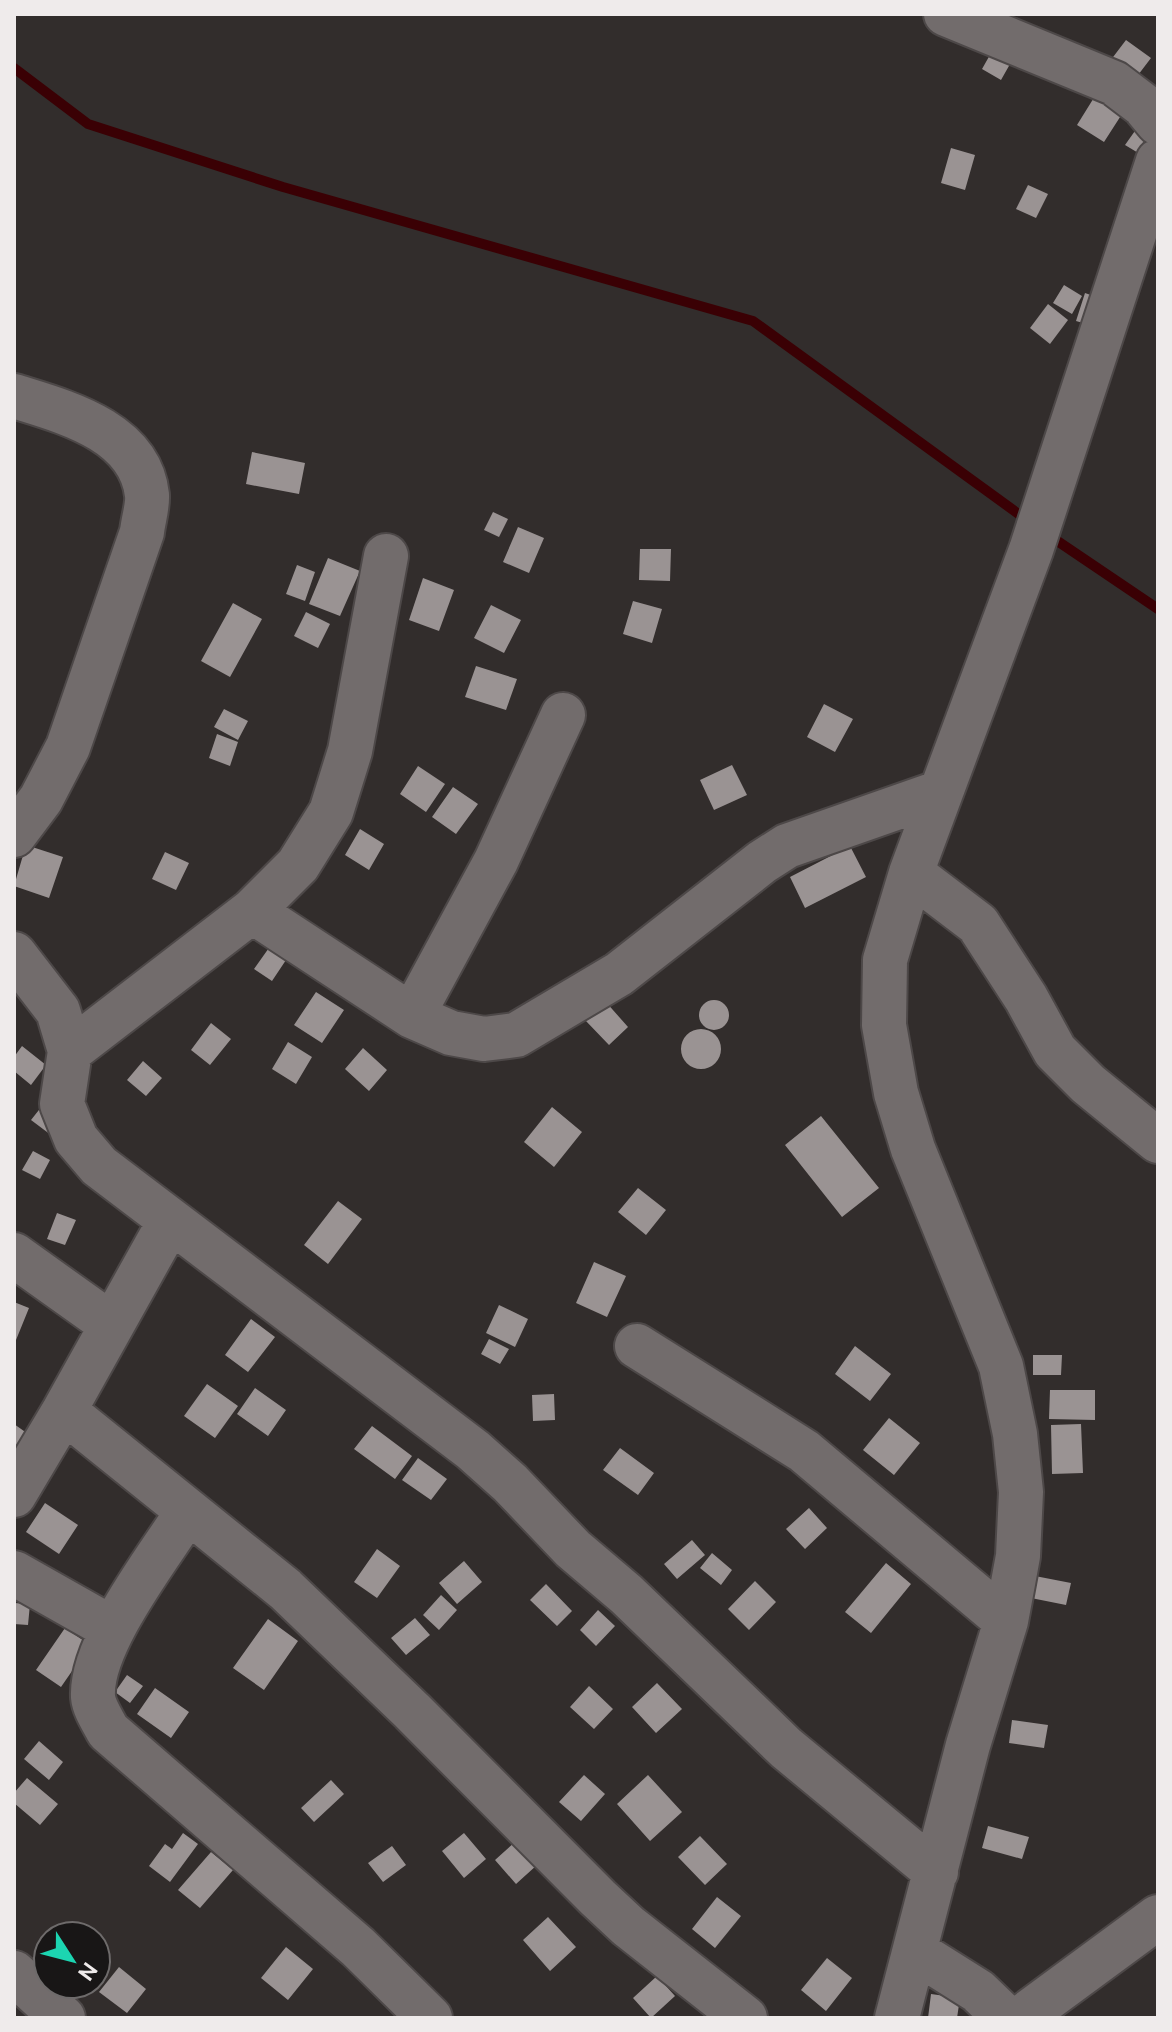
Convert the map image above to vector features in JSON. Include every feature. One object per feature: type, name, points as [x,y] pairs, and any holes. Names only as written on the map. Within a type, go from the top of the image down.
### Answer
[{"type":"street","points":[[946,14],[1114,83],[1143,105],[1158,123]]},
{"type":"street","points":[[897,2018],[968,1745],[1006,1621],[1018,1556],[1021,1492],[1015,1434],[1001,1366],[913,1149],[896,1093],[884,1025],[885,960],[911,873],[1031,550],[1158,161]]},
{"type":"street","points":[[14,396],[69,413],[111,436],[140,465],[147,497],[142,532],[68,747],[41,799],[14,835]]},
{"type":"street","points":[[70,1051],[252,911],[298,865],[331,812],[350,751],[386,556]]},
{"type":"street","points":[[412,1016],[496,861],[563,715]]},
{"type":"street","points":[[252,911],[412,1016],[451,1033],[484,1039],[516,1035],[619,974],[762,862],[787,846],[941,792]]},
{"type":"street","points":[[911,873],[978,924],[1026,998],[1055,1051],[1088,1084],[1158,1141]]},
{"type":"street","points":[[14,954],[58,1011],[70,1051],[62,1104],[76,1139],[99,1166],[473,1450],[510,1483],[573,1549],[626,1594],[786,1748],[936,1872]]},
{"type":"street","points":[[14,1495],[170,1221]]},
{"type":"street","points":[[14,1255],[112,1325]]},
{"type":"street","points":[[637,1346],[804,1451],[1006,1621]]},
{"type":"street","points":[[64,1411],[285,1589],[628,1926],[745,2018]]},
{"type":"street","points":[[188,1511],[113,1629],[94,1671],[93,1700],[108,1731],[358,1947],[430,2018]]},
{"type":"street","points":[[14,1573],[113,1629]]},
{"type":"street","points":[[1021,2018],[1158,1917]]},
{"type":"street","points":[[916,1952],[978,1991],[1006,2018]]},
{"type":"street","points":[[14,1973],[63,2018]]},
{"type":"building","points":[[1126,40],[1151,58],[1132,83],[1107,65]]},
{"type":"building","points":[[995,46],[1014,57],[1001,80],[982,69]]},
{"type":"building","points":[[1095,96],[1122,114],[1104,142],[1077,125]]},
{"type":"building","points":[[1137,128],[1151,137],[1140,154],[1125,145]]},
{"type":"building","points":[[951,148],[975,155],[965,190],[941,183]]},
{"type":"building","points":[[1028,185],[1048,194],[1036,218],[1016,209]]},
{"type":"building","points":[[1064,285],[1082,296],[1072,314],[1053,303]]},
{"type":"building","points":[[1085,293],[1108,301],[1100,328],[1076,321]]},
{"type":"building","points":[[1048,304],[1068,320],[1050,344],[1030,328]]},
{"type":"building","points":[[252,452],[305,463],[299,494],[246,484]]},
{"type":"building","points":[[493,512],[508,519],[499,537],[484,530]]},
{"type":"building","points":[[518,527],[544,538],[529,573],[503,562]]},
{"type":"building","points":[[640,549],[671,549],[670,581],[639,580]]},
{"type":"building","points":[[328,558],[360,571],[340,616],[309,604]]},
{"type":"building","points":[[297,565],[315,572],[305,601],[286,594]]},
{"type":"building","points":[[423,578],[454,590],[439,631],[409,620]]},
{"type":"building","points":[[633,601],[662,609],[652,643],[623,634]]},
{"type":"building","points":[[233,603],[262,619],[230,677],[201,661]]},
{"type":"building","points":[[491,605],[521,620],[504,653],[474,638]]},
{"type":"building","points":[[306,612],[330,624],[318,648],[294,636]]},
{"type":"building","points":[[476,666],[517,679],[506,710],[465,697]]},
{"type":"building","points":[[824,704],[853,719],[835,752],[807,737]]},
{"type":"building","points":[[224,709],[248,721],[238,740],[214,727]]},
{"type":"building","points":[[217,734],[238,742],[230,766],[209,758]]},
{"type":"building","points":[[732,765],[747,795],[714,810],[700,780]]},
{"type":"building","points":[[418,766],[445,784],[426,812],[400,794]]},
{"type":"building","points":[[453,787],[478,804],[456,834],[432,817]]},
{"type":"building","points":[[360,829],[384,844],[369,870],[345,855]]},
{"type":"building","points":[[26,845],[63,857],[49,898],[14,886]]},
{"type":"building","points":[[850,846],[866,877],[805,908],[790,877]]},
{"type":"building","points":[[165,852],[189,863],[176,890],[152,879]]},
{"type":"building","points":[[271,945],[288,957],[272,981],[254,969]]},
{"type":"building","points":[[316,992],[344,1010],[322,1043],[294,1025]]},
{"type":"building","points":[[714,1000],[724,1005],[729,1015],[724,1025],[714,1030],[704,1025],[699,1015],[704,1005]]},
{"type":"building","points":[[605,1001],[628,1027],[609,1045],[585,1020]]},
{"type":"building","points":[[211,1023],[231,1039],[210,1065],[191,1050]]},
{"type":"building","points":[[701,1029],[715,1035],[721,1049],[715,1063],[701,1069],[687,1063],[681,1049],[687,1035]]},
{"type":"building","points":[[288,1042],[312,1057],[296,1084],[272,1069]]},
{"type":"building","points":[[22,1046],[46,1065],[31,1085],[14,1071],[14,1057]]},
{"type":"building","points":[[363,1048],[387,1070],[369,1091],[345,1069]]},
{"type":"building","points":[[143,1061],[162,1078],[146,1096],[127,1080]]},
{"type":"building","points":[[46,1101],[51,1135],[31,1120]]},
{"type":"building","points":[[552,1107],[582,1132],[554,1167],[524,1142]]},
{"type":"building","points":[[821,1116],[879,1188],[842,1217],[785,1145]]},
{"type":"building","points":[[33,1151],[50,1160],[40,1179],[22,1170]]},
{"type":"building","points":[[638,1188],[666,1210],[646,1235],[618,1212]]},
{"type":"building","points":[[338,1201],[362,1219],[328,1264],[304,1245]]},
{"type":"building","points":[[57,1213],[76,1220],[65,1245],[47,1239]]},
{"type":"building","points":[[594,1262],[626,1276],[607,1317],[576,1303]]},
{"type":"building","points":[[14,1302],[29,1308],[14,1345]]},
{"type":"building","points":[[499,1305],[528,1319],[515,1347],[486,1333]]},
{"type":"building","points":[[251,1319],[275,1337],[248,1372],[225,1355]]},
{"type":"building","points":[[489,1339],[509,1349],[500,1364],[481,1354]]},
{"type":"building","points":[[855,1346],[891,1374],[870,1401],[835,1374]]},
{"type":"building","points":[[1033,1355],[1062,1355],[1061,1375],[1033,1375]]},
{"type":"building","points":[[207,1384],[238,1406],[215,1438],[184,1416]]},
{"type":"building","points":[[255,1388],[286,1410],[268,1436],[237,1414]]},
{"type":"building","points":[[1050,1390],[1095,1390],[1095,1420],[1049,1419]]},
{"type":"building","points":[[554,1394],[555,1420],[533,1421],[532,1395]]},
{"type":"building","points":[[889,1418],[920,1443],[894,1475],[863,1450]]},
{"type":"building","points":[[14,1424],[31,1436],[14,1455]]},
{"type":"building","points":[[1081,1424],[1083,1473],[1052,1474],[1051,1425]]},
{"type":"building","points":[[372,1426],[412,1456],[395,1479],[354,1449]]},
{"type":"building","points":[[620,1448],[654,1473],[638,1495],[603,1470]]},
{"type":"building","points":[[418,1458],[447,1479],[431,1500],[402,1480]]},
{"type":"building","points":[[45,1503],[78,1525],[59,1554],[26,1532]]},
{"type":"building","points":[[809,1508],[827,1528],[805,1549],[786,1529]]},
{"type":"building","points":[[692,1540],[705,1555],[677,1579],[664,1564]]},
{"type":"building","points":[[377,1549],[400,1566],[377,1598],[354,1582]]},
{"type":"building","points":[[712,1553],[732,1570],[721,1585],[700,1568]]},
{"type":"building","points":[[464,1561],[482,1582],[457,1604],[439,1583]]},
{"type":"building","points":[[886,1563],[911,1584],[871,1633],[845,1612]]},
{"type":"building","points":[[1035,1576],[1071,1583],[1066,1605],[1031,1598]]},
{"type":"building","points":[[755,1581],[776,1602],[749,1630],[728,1609]]},
{"type":"building","points":[[546,1584],[572,1611],[557,1626],[530,1600]]},
{"type":"building","points":[[441,1595],[457,1610],[439,1630],[423,1615]]},
{"type":"building","points":[[14,1603],[30,1604],[28,1625],[14,1624]]},
{"type":"building","points":[[598,1610],[615,1626],[596,1646],[580,1630]]},
{"type":"building","points":[[415,1618],[430,1635],[406,1655],[391,1638]]},
{"type":"building","points":[[268,1619],[298,1641],[264,1690],[233,1668]]},
{"type":"building","points":[[65,1628],[90,1645],[61,1687],[36,1670]]},
{"type":"building","points":[[127,1675],[143,1686],[130,1703],[115,1692]]},
{"type":"building","points":[[657,1683],[682,1709],[656,1733],[632,1707]]},
{"type":"building","points":[[589,1686],[613,1709],[594,1729],[570,1707]]},
{"type":"building","points":[[155,1688],[189,1712],[171,1738],[137,1714]]},
{"type":"building","points":[[1012,1720],[1048,1725],[1044,1748],[1009,1743]]},
{"type":"building","points":[[39,1741],[63,1762],[49,1780],[24,1759]]},
{"type":"building","points":[[584,1775],[605,1794],[581,1821],[559,1802]]},
{"type":"building","points":[[648,1775],[682,1812],[650,1841],[617,1804]]},
{"type":"building","points":[[27,1778],[58,1804],[40,1825],[14,1803],[14,1793]]},
{"type":"building","points":[[331,1780],[344,1794],[314,1822],[301,1808]]},
{"type":"building","points":[[988,1826],[1029,1837],[1022,1859],[982,1848]]},
{"type":"building","points":[[183,1833],[198,1844],[170,1882],[149,1866],[165,1844],[172,1849]]},
{"type":"building","points":[[464,1833],[486,1859],[464,1878],[442,1851]]},
{"type":"building","points":[[700,1836],[727,1864],[705,1885],[678,1857]]},
{"type":"building","points":[[516,1841],[537,1865],[516,1884],[495,1860]]},
{"type":"building","points":[[392,1846],[406,1865],[383,1882],[368,1863]]},
{"type":"building","points":[[211,1852],[233,1870],[200,1908],[178,1890]]},
{"type":"building","points":[[717,1897],[741,1916],[715,1948],[692,1929]]},
{"type":"building","points":[[548,1917],[576,1947],[550,1971],[523,1940]]},
{"type":"building","points":[[286,1947],[313,1969],[288,2000],[261,1978]]},
{"type":"building","points":[[827,1958],[852,1978],[826,2011],[801,1990]]},
{"type":"building","points":[[119,1967],[146,1989],[127,2013],[110,2000],[112,1976]]},
{"type":"building","points":[[657,1976],[675,1996],[651,2018],[633,1998]]},
{"type":"building","points":[[931,1994],[960,1998],[957,2018],[928,2018]]},
{"type":"waterway","points":[[14,68],[88,124],[283,187],[753,321],[1031,523]]},
{"type":"waterway","points":[[1047,534],[1158,609]]}]
